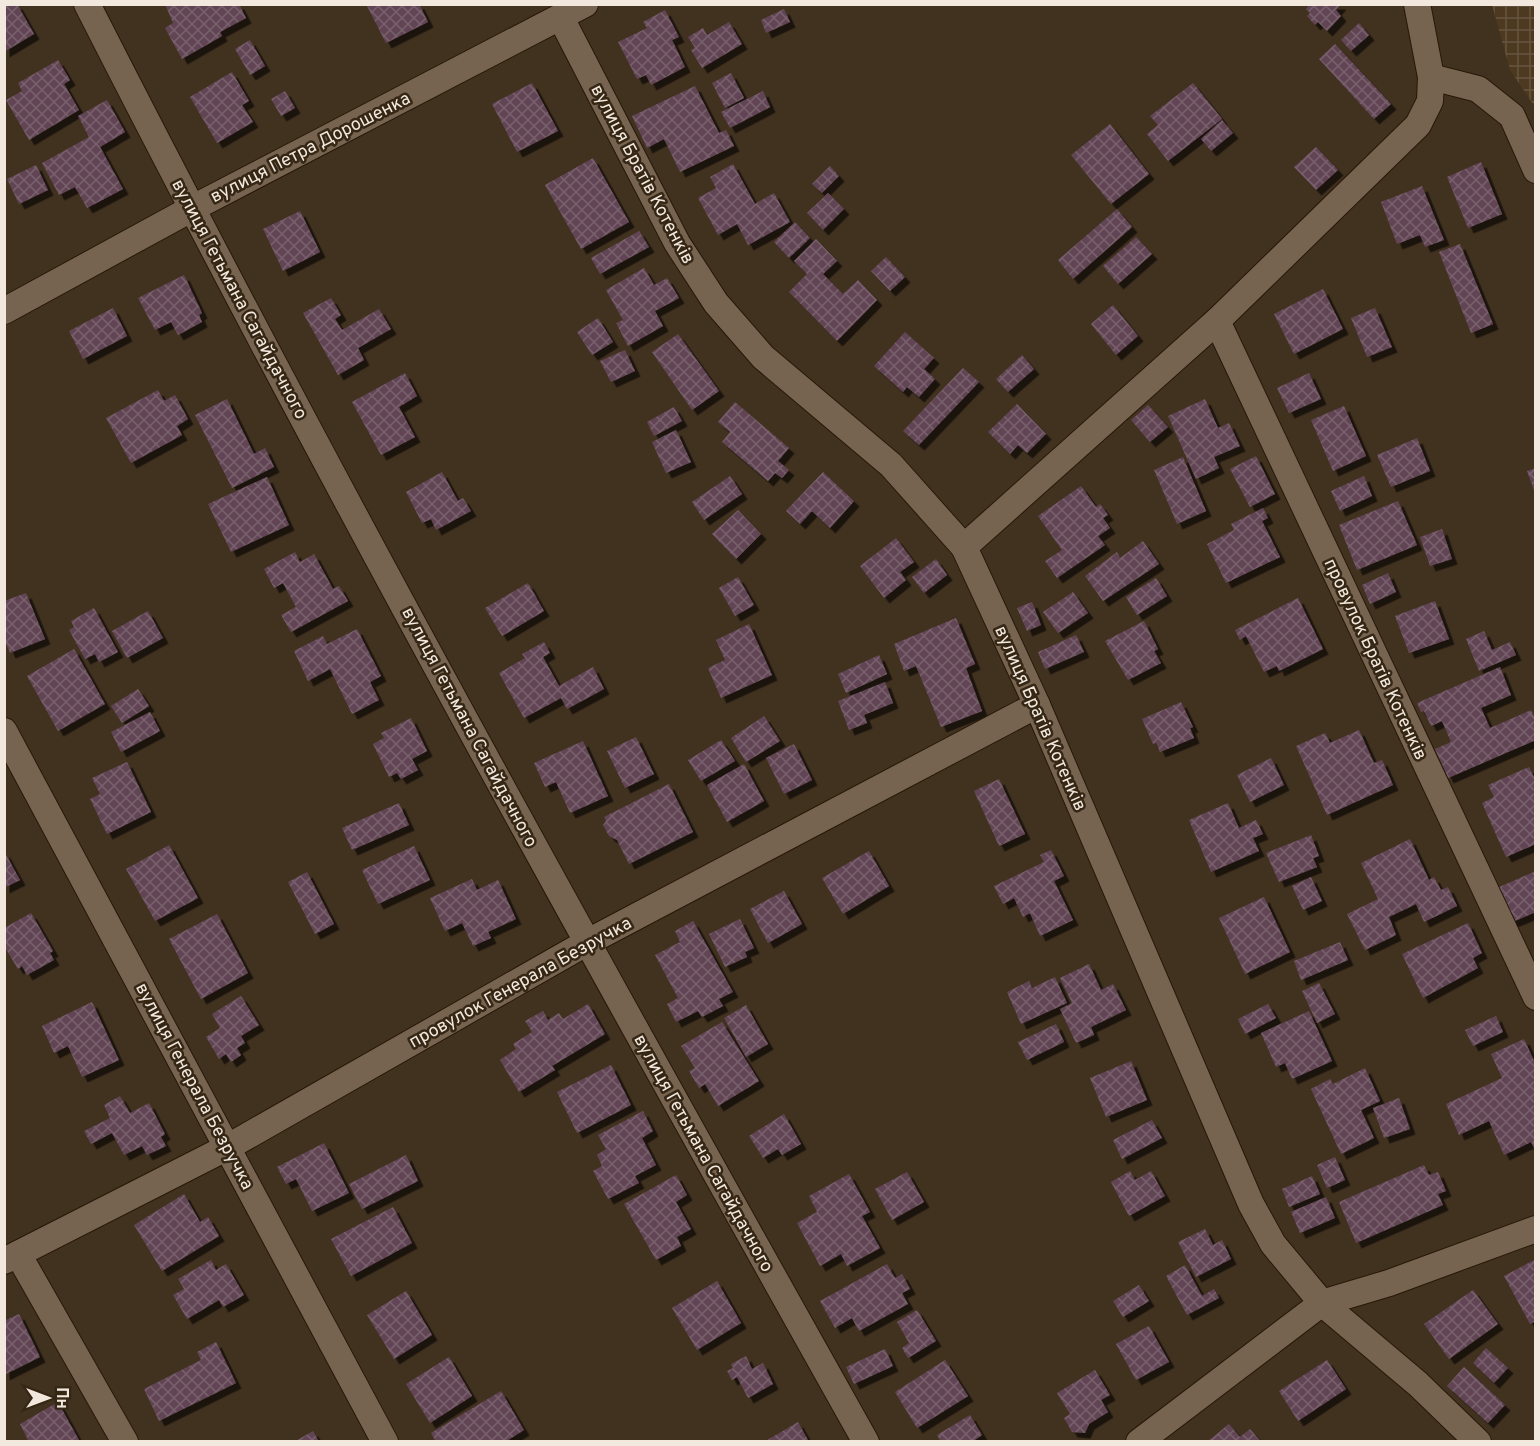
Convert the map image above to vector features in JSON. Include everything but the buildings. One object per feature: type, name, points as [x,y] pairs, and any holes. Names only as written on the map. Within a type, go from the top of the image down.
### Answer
[{"type":"street","name":"вулиця Гетьмана Сагайдачного","points":[[87,4],[191,209],[586,943],[866,1442]]},
{"type":"street","name":"вулиця Петра Дорошенка","points":[[4,311],[191,209],[585,4]]},
{"type":"street","points":[[964,547],[1217,321],[1418,125],[1430,101],[1431,78],[1417,4]]},
{"type":"street","name":"вулиця Братів Котенків","points":[[561,18],[676,243],[716,303],[764,357],[891,465],[964,547],[1036,705],[1251,1204],[1273,1244],[1322,1303],[1418,1384],[1478,1442]]},
{"type":"street","points":[[1431,78],[1478,89],[1512,116],[1536,170]]},
{"type":"street","name":"провулок Братів Котенків","points":[[1217,321],[1536,997]]},
{"type":"street","name":"провулок Генерала Безручка","points":[[11,1257],[228,1148],[586,943],[1036,705]]},
{"type":"street","name":"вулиця Генерала Безручка","points":[[4,731],[385,1442]]},
{"type":"street","points":[[1139,1442],[1322,1303],[1389,1283],[1536,1229]]},
{"type":"street","points":[[11,1257],[125,1442]]},
{"type":"shaded area","points":[[1492,5],[1535,5],[1535,107],[1510,70]]}]
